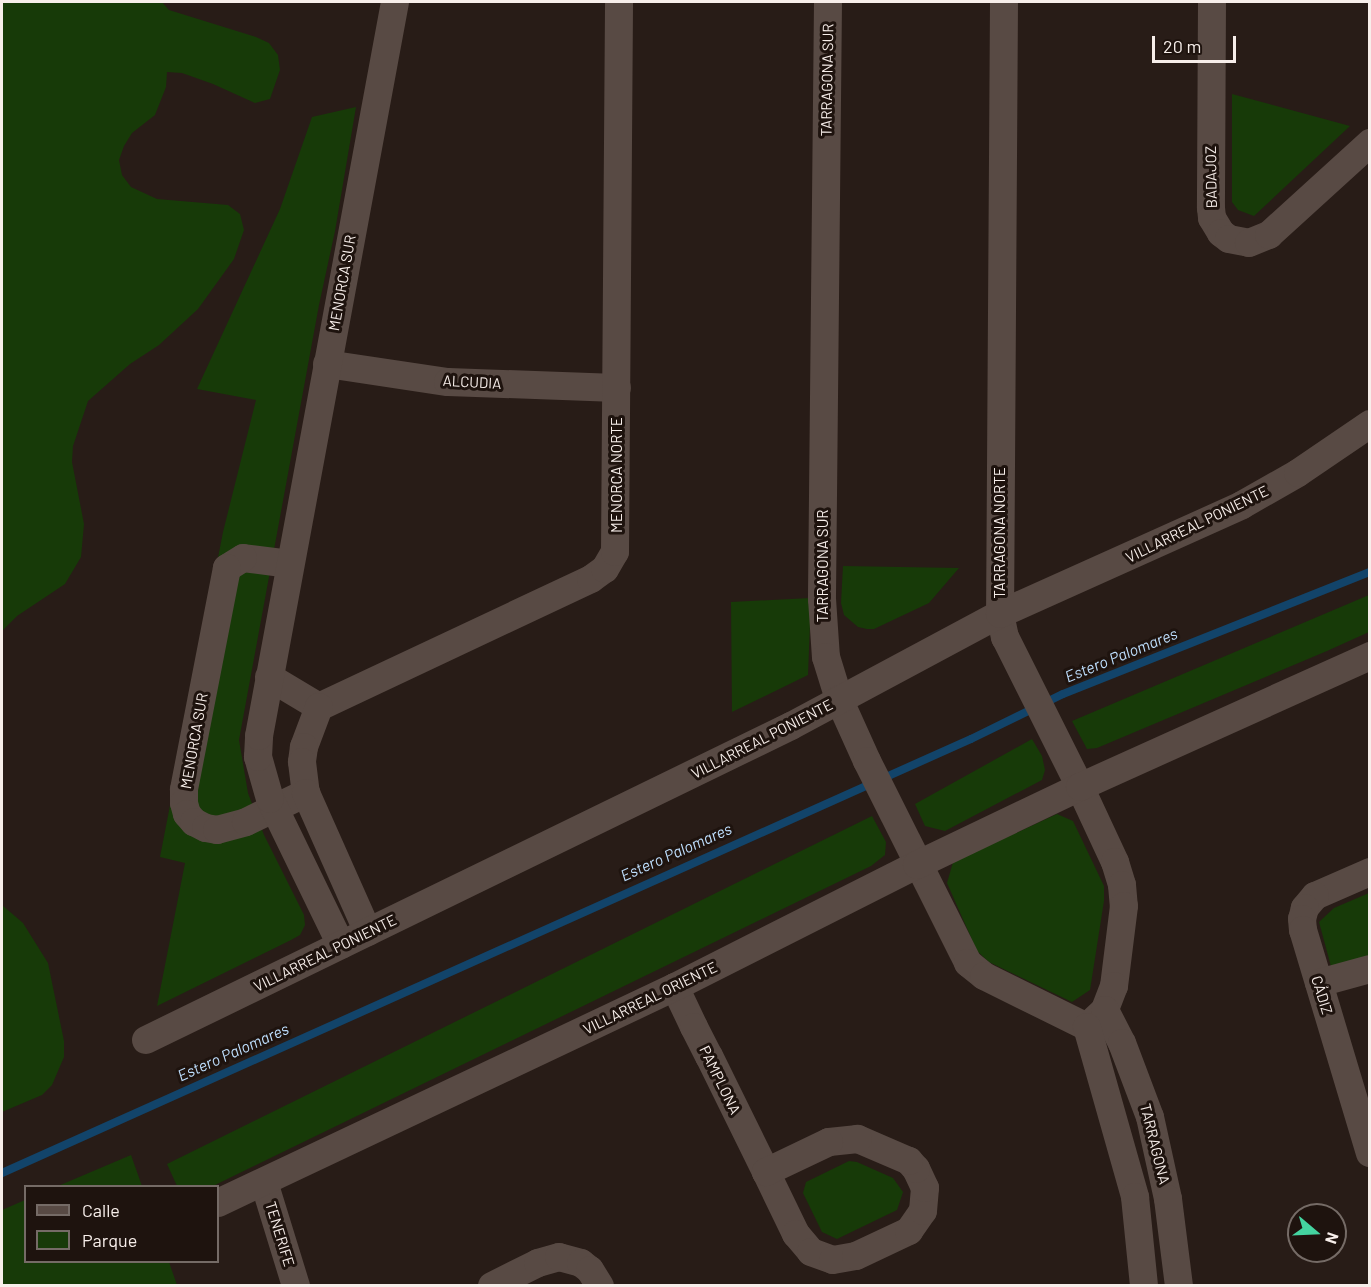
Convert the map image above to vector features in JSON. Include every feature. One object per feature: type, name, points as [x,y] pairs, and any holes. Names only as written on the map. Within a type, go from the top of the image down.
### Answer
[{"type":"street","name":"MENORCA SUR","points":[[341,945],[274,809],[262,779],[258,757],[261,716],[395,2]]},
{"type":"street","name":"MENORCA NORTE","points":[[319,707],[591,579],[605,569],[615,552],[619,2]]},
{"type":"street","name":"TARRAGONA SUR","points":[[828,2],[822,606],[826,657],[839,699],[867,761],[963,954],[975,970],[1096,1018]]},
{"type":"street","name":"TARRAGONA NORTE","points":[[1004,2],[1000,614],[1005,637],[1080,787],[1115,862],[1122,885],[1124,906],[1114,986],[1096,1018]]},
{"type":"street","name":"BADAJOZ","points":[[1212,2],[1210,208],[1212,218],[1221,233],[1239,243],[1250,243],[1269,235],[1370,143]]},
{"type":"street","name":"ALCUDIA","points":[[327,364],[448,382],[617,388]]},
{"type":"street","name":"VILLARREAL PONIENTE","points":[[146,1040],[791,726],[1000,614],[1242,506],[1298,473],[1370,424]]},
{"type":"street","name":"MENORCA SUR","points":[[290,564],[243,558],[227,568],[184,790],[187,814],[194,822],[206,828],[230,829],[306,793]]},
{"type":"street","name":"VILLARREAL ORIENTE","points":[[219,1203],[675,987],[917,865],[1080,787],[1370,656]]},
{"type":"street","points":[[269,677],[319,707],[304,747],[302,762],[306,793],[368,932]]},
{"type":"street","name":"CÁDIZ","points":[[1370,872],[1322,892],[1305,908],[1303,930],[1370,1154]]},
{"type":"street","points":[[1319,983],[1370,969]]},
{"type":"street","name":"PAMPLONA","points":[[675,987],[766,1172],[802,1244],[821,1258],[845,1260],[909,1231],[923,1211],[925,1188],[916,1169],[909,1161],[858,1139],[829,1142],[766,1172]]},
{"type":"street","points":[[1096,1018],[1134,1197],[1144,1286]]},
{"type":"street","name":"TARRAGONA","points":[[1096,1018],[1122,1043],[1150,1117],[1168,1199],[1179,1286]]},
{"type":"street","name":"TENERIFE","points":[[264,1182],[296,1286]]},
{"type":"street","points":[[492,1286],[538,1263],[559,1257],[581,1263],[600,1286]]},
{"type":"green space","points":[[2,2],[162,2],[169,10],[269,43],[278,55],[280,70],[270,99],[255,103],[182,73],[167,72],[166,87],[155,115],[132,133],[124,146],[119,160],[122,175],[131,187],[157,199],[228,205],[240,214],[244,230],[234,259],[198,309],[159,345],[130,364],[88,401],[73,446],[72,462],[84,524],[81,557],[65,584],[17,616],[2,631]]},
{"type":"green space","points":[[1232,94],[1350,126],[1254,216],[1238,210],[1232,202]]},
{"type":"green space","points":[[356,107],[335,231],[319,305],[239,740],[248,793],[264,835],[304,915],[305,925],[300,935],[291,940],[157,1006],[185,863],[160,857],[223,532],[256,400],[197,389],[280,209],[312,117]]},
{"type":"green space","points":[[843,566],[959,568],[929,603],[874,629],[867,629],[858,627],[844,615],[841,603]]},
{"type":"green space","points":[[1369,595],[1369,632],[1327,651],[1097,748],[1087,749],[1072,721]]},
{"type":"green space","points":[[811,598],[808,675],[732,712],[731,602]]},
{"type":"green space","points":[[1032,739],[1042,756],[1045,770],[1042,780],[945,831],[925,826],[915,804]]},
{"type":"green space","points":[[1057,814],[1073,821],[1104,886],[1104,901],[1090,990],[1072,1002],[989,962],[977,951],[947,883],[953,862]]},
{"type":"green space","points":[[872,816],[886,842],[885,855],[871,866],[215,1185],[177,1185],[167,1164]]},
{"type":"green space","points":[[1369,893],[1369,959],[1332,970],[1319,922],[1334,908]]},
{"type":"green space","points":[[2,905],[23,923],[48,963],[64,1041],[64,1057],[52,1085],[42,1095],[2,1112]]},
{"type":"green space","points":[[131,1155],[142,1185],[60,1185]]},
{"type":"green space","points":[[849,1161],[857,1162],[893,1178],[903,1192],[897,1210],[837,1239],[822,1232],[803,1193],[806,1182]]},
{"type":"green space","points":[[24,1200],[24,1263],[169,1263],[177,1285],[2,1285],[2,1210]]},
{"type":"waterway","name":"Estero Palomares","points":[[2,1173],[971,739],[1063,694],[1370,572]]}]
